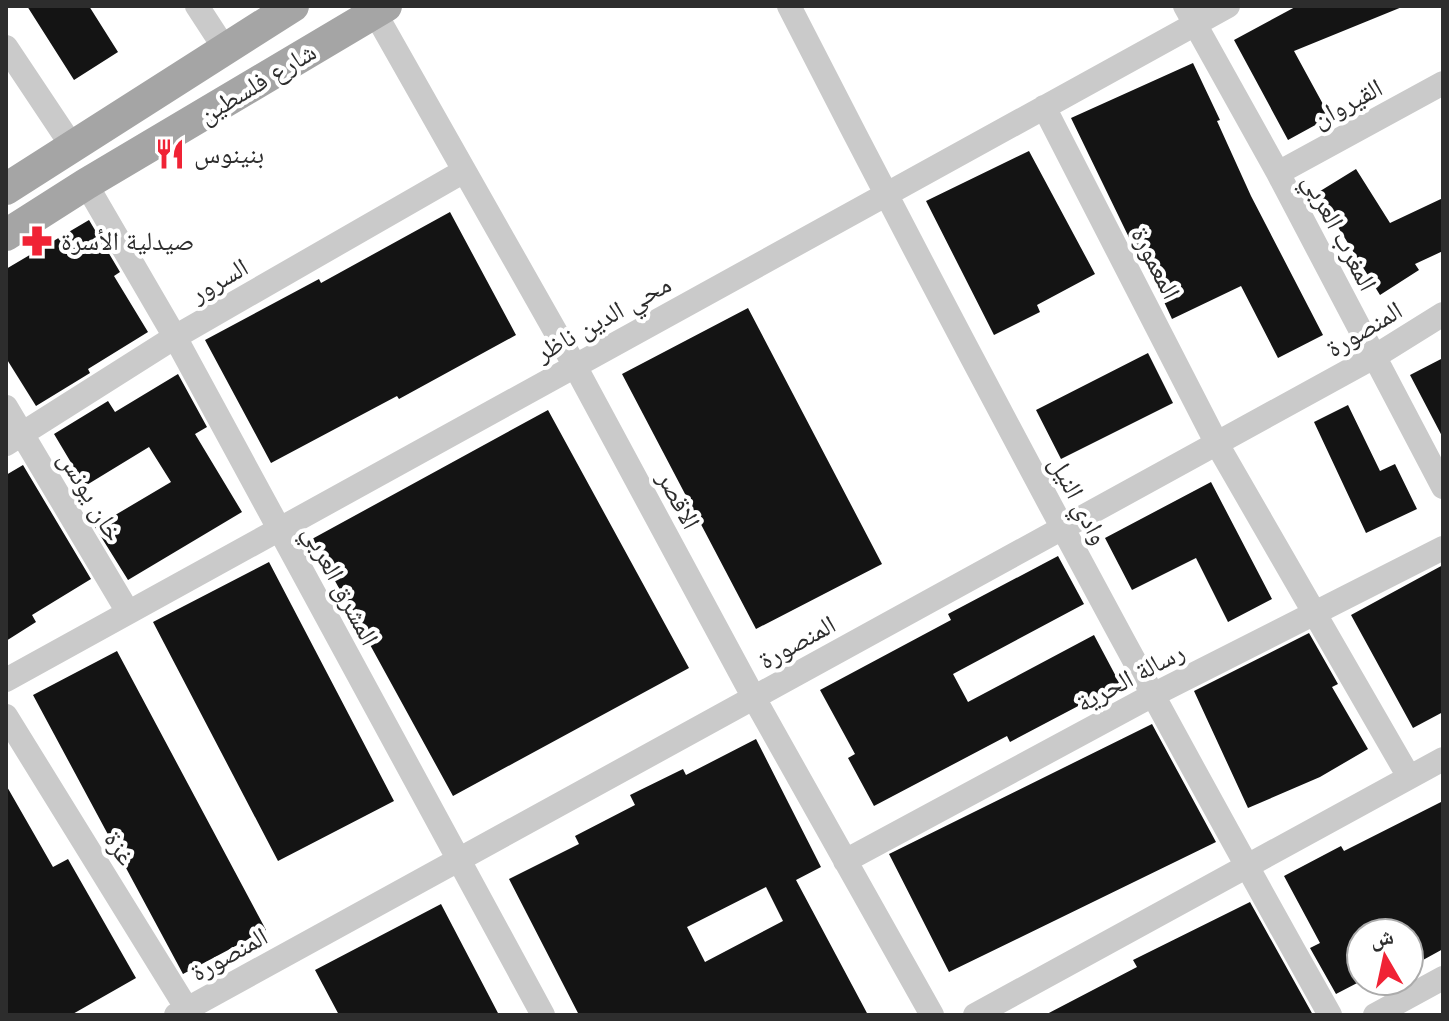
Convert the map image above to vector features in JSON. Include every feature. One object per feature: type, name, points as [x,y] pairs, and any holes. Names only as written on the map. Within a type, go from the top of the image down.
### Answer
[{"type":"main road","name":"شارع فلسطين","points":[[6,189],[293,6]]},
{"type":"main road","name":"شارع فلسطين","points":[[6,235],[86,184],[380,10]]},
{"type":"street","points":[[197,6],[225,49]]},
{"type":"street","name":"وادي النيل","points":[[789,6],[885,195],[1063,528],[1330,1015]]},
{"type":"street","name":"محي الدين ناظر","points":[[6,680],[1044,107],[1190,15],[1228,6]]},
{"type":"street","name":"الاقصر","points":[[380,10],[464,171],[575,366],[754,698],[932,1015]]},
{"type":"street","name":"المغرب العربي","points":[[1190,15],[1278,173],[1443,487]]},
{"type":"street","points":[[6,47],[72,146]]},
{"type":"street","name":"القيروان","points":[[1278,173],[1443,83]]},
{"type":"street","name":"المعمورة","points":[[1044,107],[1217,444],[1409,777]]},
{"type":"street","name":"السرور","points":[[14,439],[175,337],[464,171]]},
{"type":"street","name":"المشرق العربي","points":[[86,184],[175,337],[543,1015]]},
{"type":"street","name":"المنصورة","points":[[181,1012],[1217,444],[1374,357],[1443,314]]},
{"type":"street","name":"خان يونس","points":[[6,407],[14,439],[128,612]]},
{"type":"street","name":"رسالة الحرية","points":[[845,861],[1153,695],[1443,548]]},
{"type":"street","name":"غزة","points":[[6,716],[181,1012]]},
{"type":"street","points":[[975,1015],[1443,759]]},
{"type":"street","points":[[1375,1015],[1443,978]]},
{"type":"building","points":[[27,6],[89,6],[118,52],[74,80]]},
{"type":"building","points":[[1297,6],[1402,7],[1294,51],[1330,117],[1288,140],[1234,40]]},
{"type":"building","points":[[1193,63],[1251,196],[1323,335],[1278,358],[1241,286],[1172,319],[1071,118]]},
{"type":"building","points":[[1029,151],[1095,274],[1037,305],[1040,312],[994,335],[926,201]]},
{"type":"building","points":[[1356,169],[1390,223],[1443,198],[1443,251],[1415,264],[1419,270],[1380,295],[1317,193]]},
{"type":"building","points":[[450,212],[516,335],[399,399],[397,396],[271,463],[205,340],[319,279],[321,283]]},
{"type":"building","points":[[89,220],[120,272],[114,276],[148,332],[36,406],[6,358],[6,269]]},
{"type":"building","points":[[748,308],[882,564],[756,629],[622,374]]},
{"type":"building","points":[[1148,353],[1173,403],[1061,459],[1036,410]]},
{"type":"building","points":[[1443,358],[1443,438],[1410,375]]},
{"type":"building","points":[[178,374],[207,427],[195,434],[242,512],[128,580],[95,527],[171,482],[149,447],[85,486],[54,434],[108,401],[115,412]]},
{"type":"building","points":[[1348,405],[1380,471],[1395,464],[1417,509],[1366,533],[1314,422]]},
{"type":"building","points":[[548,410],[689,668],[453,796],[312,539]]},
{"type":"building","points":[[23,465],[91,579],[32,615],[36,622],[6,641],[6,475]]},
{"type":"building","points":[[1211,482],[1272,599],[1228,622],[1196,558],[1132,590],[1105,538]]},
{"type":"building","points":[[1058,556],[1084,604],[953,674],[968,702],[1094,635],[1120,684],[1010,742],[1007,736],[874,806],[848,758],[855,754],[820,690],[951,620],[948,614]]},
{"type":"building","points":[[269,562],[394,801],[278,861],[153,622]]},
{"type":"building","points":[[1443,565],[1443,712],[1413,728],[1351,615]]},
{"type":"building","points":[[1309,633],[1338,684],[1332,687],[1368,749],[1320,777],[1248,808],[1194,691]]},
{"type":"building","points":[[117,651],[266,930],[183,974],[33,695]]},
{"type":"building","points":[[1152,724],[1216,842],[949,972],[889,854]]},
{"type":"building","points":[[756,739],[821,867],[796,880],[868,1015],[579,1015],[509,879],[579,844],[575,836],[635,805],[630,795],[683,769],[686,775]],"holes":[[[766,887],[783,921],[705,962],[687,927]]]},
{"type":"building","points":[[6,785],[53,867],[68,859],[136,978],[71,1015],[6,1015]]},
{"type":"building","points":[[1443,801],[1443,949],[1425,959],[1425,917],[1345,917],[1345,989],[1336,994],[1310,948],[1320,943],[1284,876],[1341,846],[1344,851]]},
{"type":"building","points":[[1250,902],[1313,1015],[1045,1015],[1137,967],[1133,960]]},
{"type":"building","points":[[441,904],[499,1015],[339,1015],[315,970]]},
{"type":"place","name":"بنينوس","points":[[170,154]]},
{"type":"place","name":"صيدلية الأسرة","points":[[37,241]]}]
